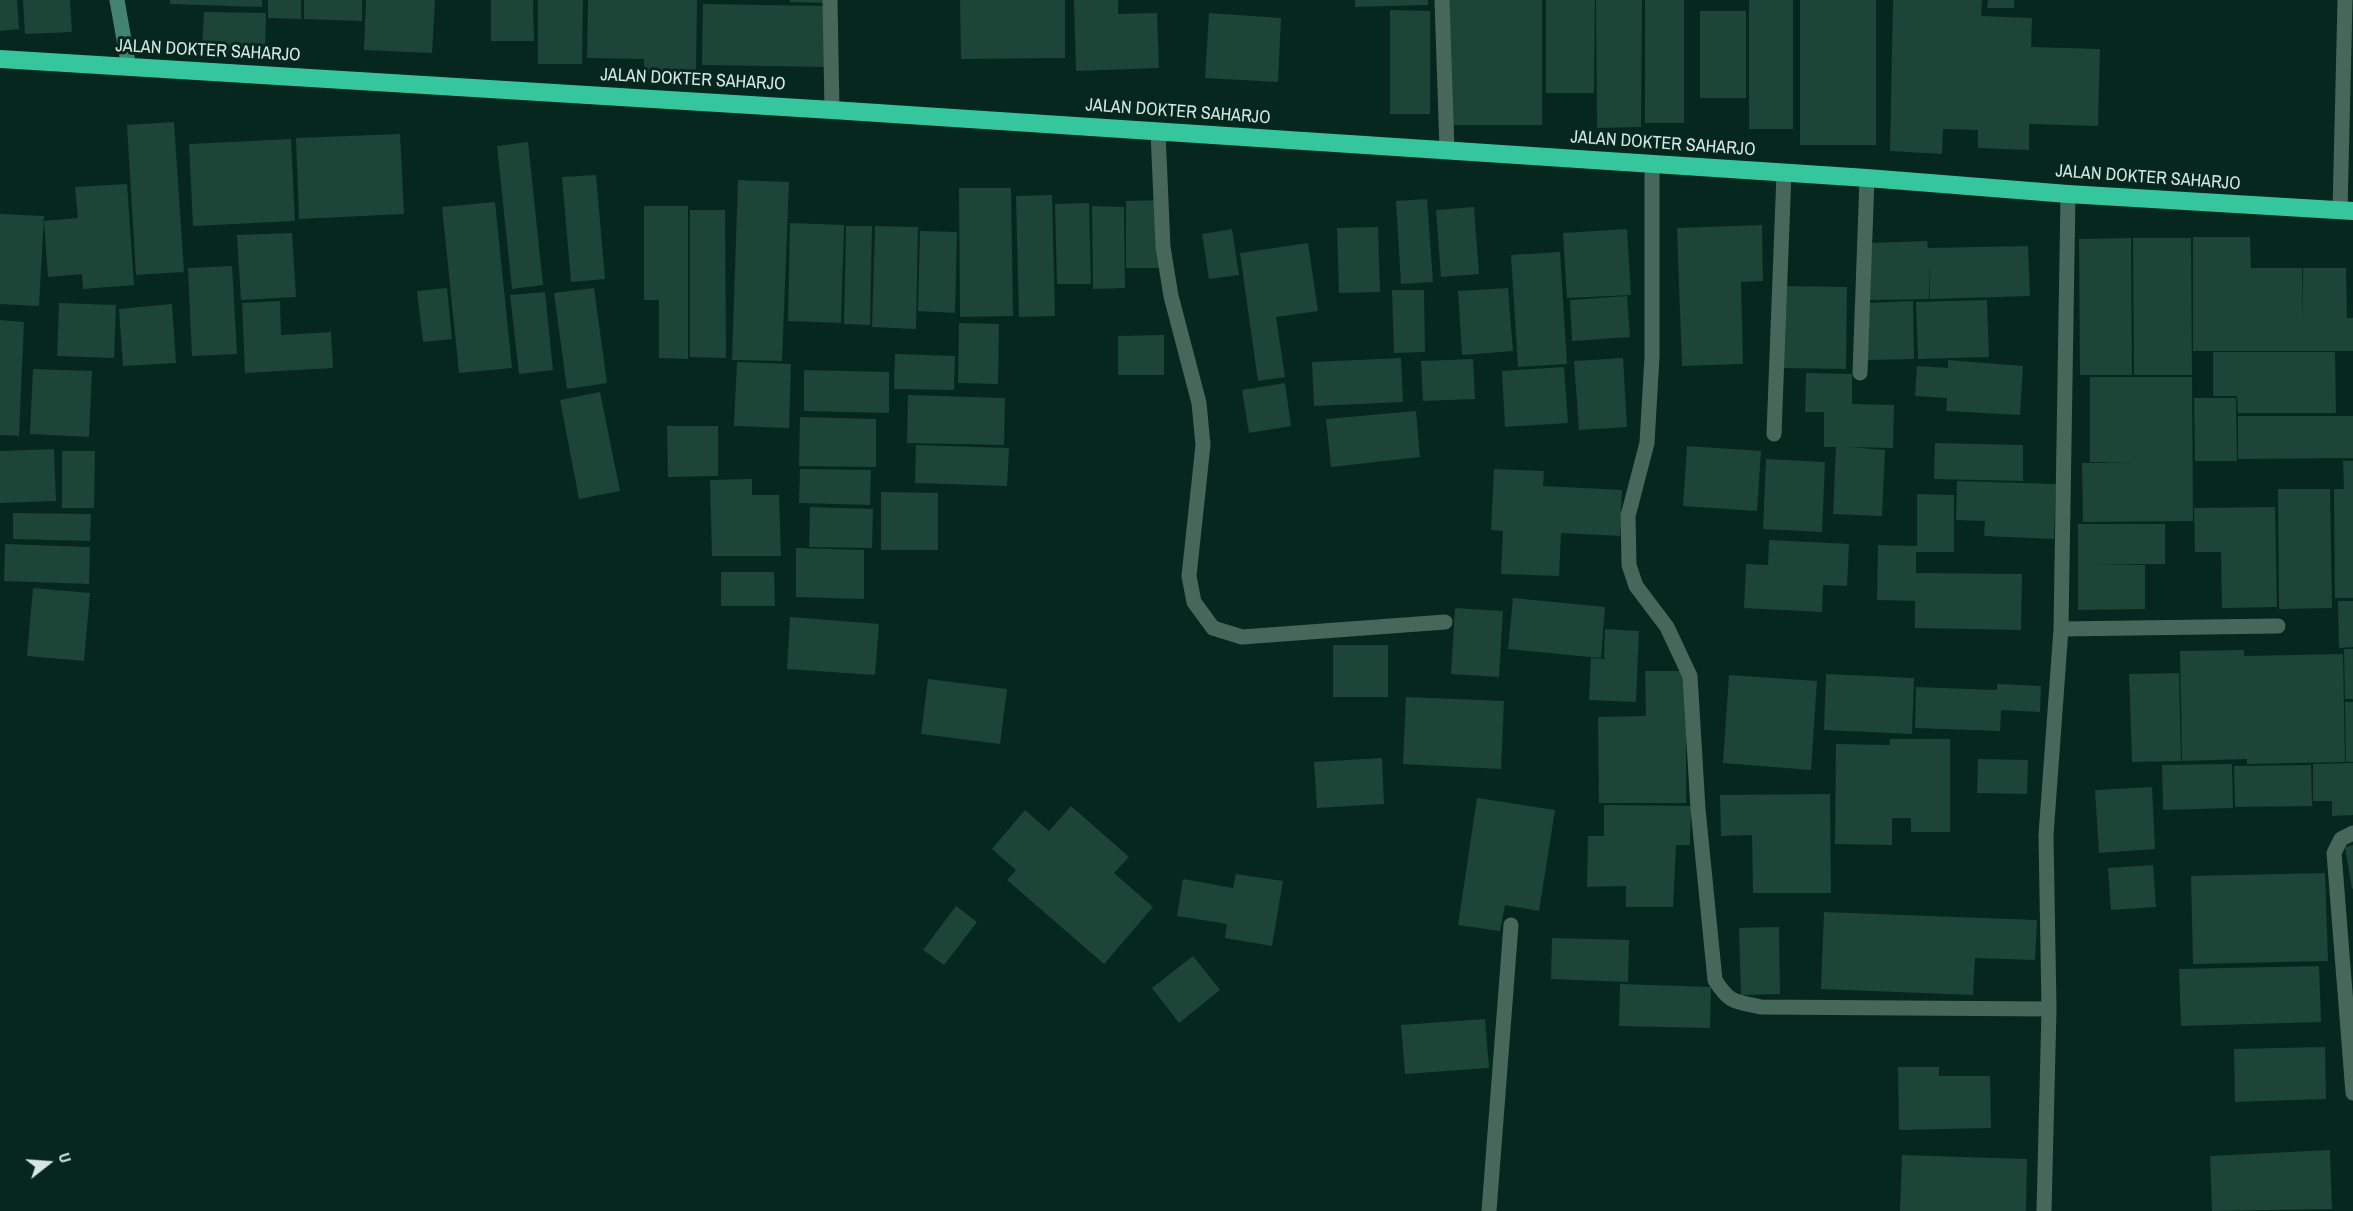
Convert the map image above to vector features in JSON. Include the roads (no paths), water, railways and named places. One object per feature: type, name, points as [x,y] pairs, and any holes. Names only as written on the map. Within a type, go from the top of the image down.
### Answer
[{"type":"highway","name":"JALAN DOKTER SAHARJO","points":[[0,59],[832,110],[2346,211]]},
{"type":"street","points":[[117,0],[129,68]]},
{"type":"street","points":[[830,0],[832,110]]},
{"type":"street","points":[[1442,0],[1447,150]]},
{"type":"street","points":[[2344,0],[2346,211]]},
{"type":"street","points":[[1158,132],[1163,247],[1171,296],[1199,403],[1203,445],[1189,576],[1194,602],[1213,628],[1242,637],[1445,622]]},
{"type":"street","points":[[1652,164],[1652,357],[1647,443],[1628,516],[1629,565],[1636,586],[1667,627],[1690,676],[1698,809],[1715,980],[1731,1000],[1761,1007],[1796,1005],[2049,1009]]},
{"type":"street","points":[[1774,434],[1784,173]]},
{"type":"street","points":[[1860,373],[1867,178]]},
{"type":"street","points":[[2044,1211],[2049,1009],[2046,835],[2061,629],[2068,194]]},
{"type":"street","points":[[2061,629],[2278,626]]},
{"type":"street","points":[[2353,833],[2341,839],[2334,853],[2353,1093]]},
{"type":"street","points":[[1489,1211],[1511,925]]}]
